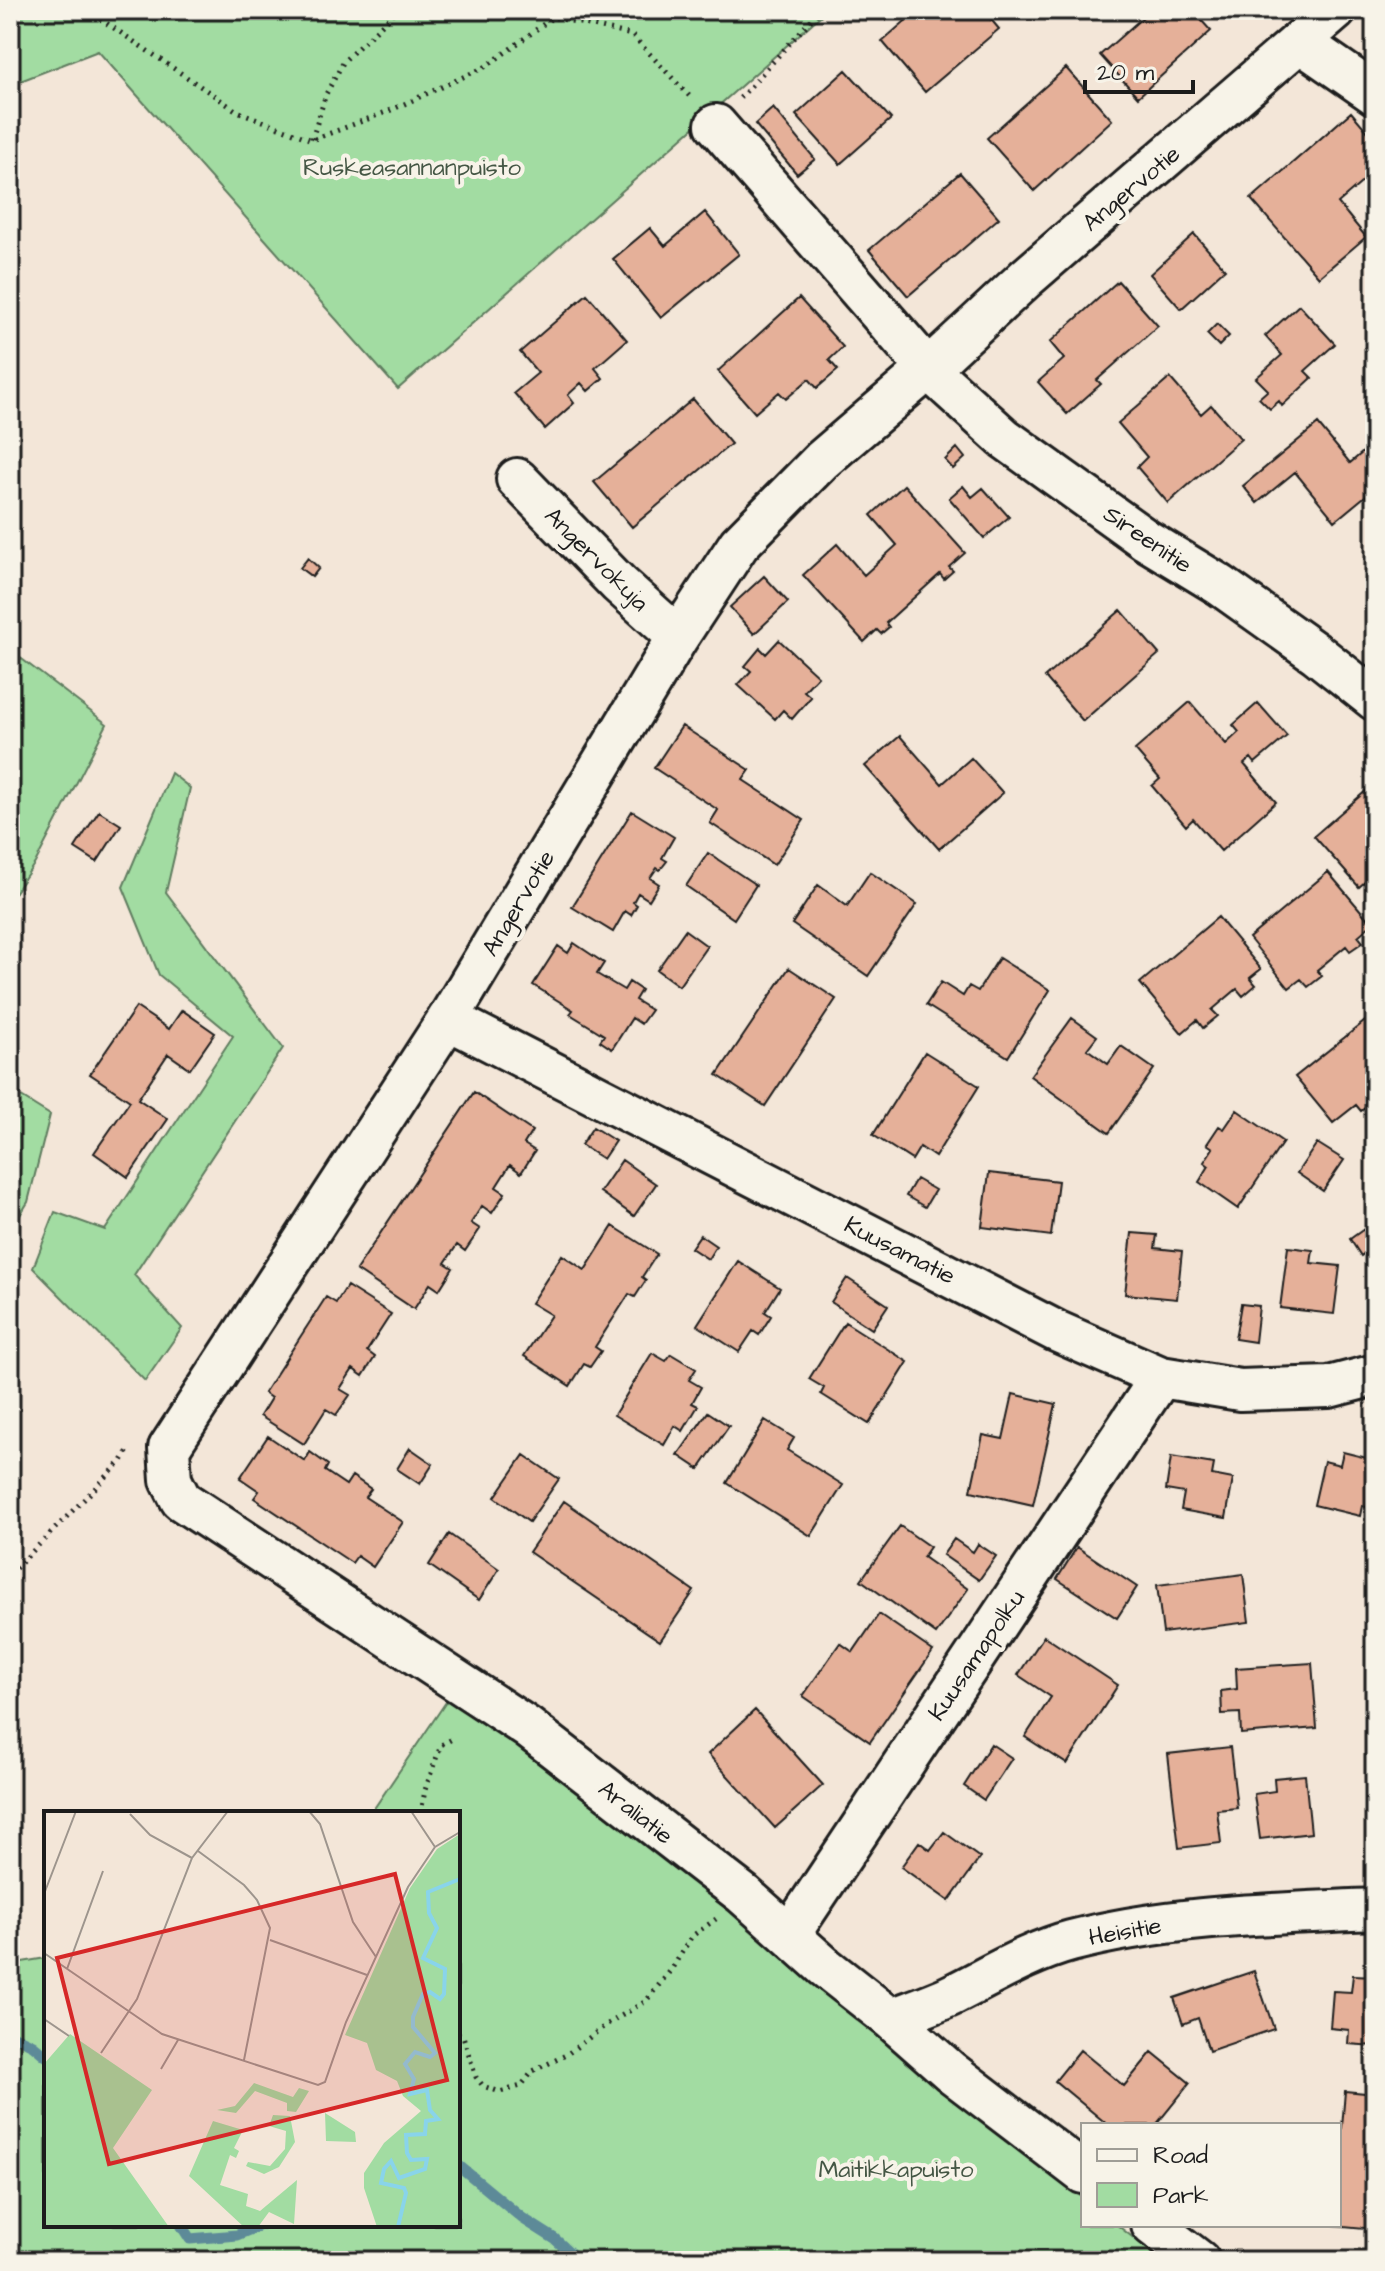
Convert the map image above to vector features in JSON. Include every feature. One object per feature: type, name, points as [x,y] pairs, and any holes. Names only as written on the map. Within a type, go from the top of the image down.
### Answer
[{"type":"street","name":"Angervotie","points":[[171,1480],[169,1448],[448,1019],[678,637],[739,544],[822,460],[928,369],[1026,278],[1336,10]]},
{"type":"street","points":[[1300,42],[1375,94]]},
{"type":"street","points":[[716,125],[928,369]]},
{"type":"street","name":"Sireenitie","points":[[928,369],[1004,438],[1146,540],[1220,585],[1375,700]]},
{"type":"street","name":"Angervokuja","points":[[517,479],[619,584],[678,637]]},
{"type":"street","name":"Kuusamatie","points":[[448,1019],[1056,1331],[1161,1377],[1240,1390],[1329,1387],[1375,1375]]},
{"type":"street","name":"Kuusamapolku","points":[[790,1934],[1161,1377]]},
{"type":"street","name":"Araliatie","points":[[171,1480],[181,1500],[527,1727],[743,1894],[951,2072],[1081,2171]]},
{"type":"street","name":"Heisitie","points":[[891,2019],[1069,1942],[1148,1925],[1250,1915],[1375,1909]]},
{"type":"street","points":[[1155,2227],[1199,2261]]},
{"type":"path","points":[[87,10],[237,111],[312,140],[389,111],[487,66],[553,17],[632,35],[716,125],[820,10]]},
{"type":"path","points":[[312,140],[326,94],[344,61],[397,10]]},
{"type":"path","points":[[10,1574],[122,1461]]},
{"type":"path","points":[[421,1811],[425,1790],[441,1745],[454,1738]]},
{"type":"path","points":[[460,2034],[476,2077],[483,2086],[500,2092],[521,2086],[533,2071],[566,2055],[606,2025],[646,2001],[671,1970],[692,1936],[721,1916],[743,1894]]},
{"type":"green space","name":"Ruskeasannanpuisto","points":[[10,10],[827,10],[398,389],[98,51],[10,85]]},
{"type":"green space","points":[[10,650],[107,724],[35,863],[10,899]]},
{"type":"green space","points":[[171,773],[190,788],[166,892],[283,1048],[134,1275],[182,1328],[145,1381],[33,1268],[55,1212],[105,1230],[233,1036],[159,975],[123,887]]},
{"type":"green space","points":[[10,1090],[50,1115],[28,1202],[17,1220],[10,1220]]},
{"type":"green space","name":"Maitikkapuisto","points":[[448,1699],[486,1721],[680,1868],[926,2074],[1081,2196],[1081,2227],[1120,2227],[1163,2261],[10,2261],[10,1964],[44,1958],[44,2227],[460,2227],[460,1811],[372,1811]]},
{"type":"building","points":[[918,10],[983,10],[999,29],[925,92],[882,41]]},
{"type":"building","points":[[1151,10],[1192,10],[1211,31],[1138,97],[1100,55]]},
{"type":"building","points":[[1066,68],[1112,120],[1034,191],[987,138]]},
{"type":"building","points":[[846,70],[891,119],[840,164],[796,115]]},
{"type":"building","points":[[773,108],[815,159],[797,174],[755,124]]},
{"type":"building","points":[[1351,112],[1375,140],[1375,171],[1338,203],[1366,237],[1319,277],[1251,199]]},
{"type":"building","points":[[960,173],[999,218],[908,296],[869,250]]},
{"type":"building","points":[[705,212],[739,254],[661,318],[613,259],[650,228],[665,246]]},
{"type":"building","points":[[1194,234],[1225,269],[1181,309],[1150,274]]},
{"type":"building","points":[[1118,281],[1158,326],[1097,380],[1101,384],[1067,414],[1038,382],[1064,359],[1050,342]]},
{"type":"building","points":[[587,294],[627,340],[595,368],[603,378],[588,391],[581,383],[568,395],[574,403],[545,429],[514,393],[538,373],[520,352]]},
{"type":"building","points":[[799,298],[843,347],[829,360],[838,370],[817,388],[809,379],[786,399],[779,392],[755,413],[718,371]]},
{"type":"building","points":[[1299,305],[1335,344],[1305,371],[1312,378],[1282,406],[1279,401],[1270,409],[1259,398],[1268,390],[1256,378],[1282,355],[1265,336]]},
{"type":"building","points":[[1217,324],[1229,336],[1219,346],[1207,334]]},
{"type":"building","points":[[1170,378],[1201,414],[1211,405],[1241,439],[1168,503],[1137,467],[1147,457],[1118,423]]},
{"type":"building","points":[[693,399],[731,444],[632,527],[594,482]]},
{"type":"building","points":[[1318,424],[1350,463],[1375,442],[1375,488],[1335,521],[1295,472],[1257,503],[1243,486]]},
{"type":"building","points":[[957,448],[965,458],[953,469],[945,460]]},
{"type":"building","points":[[904,485],[965,553],[949,567],[953,571],[944,579],[940,574],[886,623],[889,627],[881,634],[877,630],[864,642],[803,575],[837,544],[864,575],[897,545],[871,515]]},
{"type":"building","points":[[963,486],[972,497],[983,488],[1009,517],[984,538],[949,498]]},
{"type":"building","points":[[308,558],[319,568],[312,577],[300,568]]},
{"type":"building","points":[[1375,575],[1375,592],[1367,583]]},
{"type":"building","points":[[764,576],[788,602],[754,634],[730,607]]},
{"type":"building","points":[[1121,610],[1159,654],[1083,721],[1045,677]]},
{"type":"building","points":[[779,640],[818,676],[804,691],[811,697],[792,719],[783,710],[775,719],[738,685],[751,671],[745,666],[760,648],[766,654]]},
{"type":"building","points":[[1190,702],[1226,744],[1239,732],[1233,725],[1258,703],[1287,736],[1255,763],[1251,758],[1244,764],[1276,802],[1221,851],[1193,819],[1186,826],[1152,786],[1160,779],[1135,750]]},
{"type":"building","points":[[682,726],[750,770],[743,780],[804,820],[774,865],[710,823],[718,810],[654,768]]},
{"type":"building","points":[[900,736],[942,784],[971,758],[1003,793],[939,849],[865,766]]},
{"type":"building","points":[[1375,783],[1375,882],[1371,886],[1367,880],[1359,887],[1314,836]]},
{"type":"building","points":[[99,811],[121,825],[97,862],[75,848]]},
{"type":"building","points":[[632,811],[674,837],[662,858],[667,861],[650,878],[659,884],[649,900],[638,893],[633,902],[637,905],[631,915],[625,911],[613,932],[572,907]]},
{"type":"building","points":[[708,853],[756,885],[734,919],[686,886]]},
{"type":"building","points":[[870,872],[917,904],[868,976],[792,924],[818,885],[847,906]]},
{"type":"building","points":[[1328,872],[1372,924],[1358,936],[1363,942],[1350,951],[1346,946],[1317,970],[1322,976],[1308,987],[1301,979],[1289,988],[1249,938]]},
{"type":"building","points":[[1218,917],[1261,969],[1250,978],[1256,985],[1243,996],[1237,989],[1212,1010],[1218,1016],[1203,1028],[1197,1020],[1182,1033],[1140,983]]},
{"type":"building","points":[[685,930],[707,946],[679,986],[657,970]]},
{"type":"building","points":[[574,943],[604,963],[597,974],[624,990],[629,982],[641,990],[635,1000],[651,1010],[641,1024],[632,1018],[612,1049],[600,1041],[604,1035],[570,1014],[573,1010],[533,985],[558,946],[568,953]]},
{"type":"building","points":[[999,958],[1050,990],[1008,1057],[926,1005],[941,982],[963,996],[969,986],[978,991]]},
{"type":"building","points":[[789,968],[836,999],[765,1106],[717,1075]]},
{"type":"building","points":[[136,1007],[169,1029],[182,1010],[215,1033],[190,1069],[168,1054],[138,1099],[168,1119],[128,1177],[94,1153],[130,1101],[90,1074]]},
{"type":"building","points":[[1072,1018],[1097,1036],[1087,1049],[1108,1064],[1121,1046],[1154,1069],[1109,1133],[1030,1076]]},
{"type":"building","points":[[1369,1018],[1375,1026],[1375,1100],[1361,1111],[1356,1105],[1333,1123],[1295,1077]]},
{"type":"building","points":[[925,1052],[979,1086],[935,1157],[920,1147],[912,1160],[873,1135]]},
{"type":"building","points":[[474,1092],[532,1131],[524,1144],[535,1151],[521,1173],[510,1165],[496,1187],[505,1193],[492,1213],[482,1206],[471,1223],[480,1229],[465,1251],[457,1245],[445,1263],[453,1268],[439,1290],[430,1284],[414,1309],[356,1270]]},
{"type":"building","points":[[1237,1110],[1283,1142],[1238,1209],[1199,1182],[1209,1166],[1204,1162],[1213,1148],[1207,1144],[1219,1126],[1224,1129]]},
{"type":"building","points":[[593,1127],[615,1141],[603,1159],[581,1145]]},
{"type":"building","points":[[1317,1143],[1344,1160],[1323,1191],[1297,1173]]},
{"type":"building","points":[[622,1160],[656,1184],[634,1216],[600,1192]]},
{"type":"building","points":[[989,1173],[1058,1181],[1051,1236],[982,1227]]},
{"type":"building","points":[[916,1179],[935,1190],[925,1207],[906,1196]]},
{"type":"building","points":[[613,1226],[657,1254],[642,1277],[646,1280],[635,1297],[629,1294],[595,1347],[601,1351],[590,1367],[584,1364],[570,1386],[524,1356],[551,1315],[531,1303],[562,1255],[585,1270]]},
{"type":"building","points":[[1375,1227],[1375,1266],[1366,1252],[1361,1256],[1350,1239],[1364,1229],[1367,1232]]},
{"type":"building","points":[[1132,1233],[1157,1235],[1155,1248],[1182,1251],[1177,1299],[1125,1294]]},
{"type":"building","points":[[700,1235],[716,1246],[708,1259],[691,1248]]},
{"type":"building","points":[[1288,1247],[1313,1250],[1311,1263],[1340,1266],[1334,1314],[1280,1308]]},
{"type":"building","points":[[738,1261],[780,1288],[765,1312],[771,1316],[759,1335],[753,1331],[739,1352],[697,1325]]},
{"type":"building","points":[[847,1278],[888,1305],[872,1329],[831,1302]]},
{"type":"building","points":[[347,1286],[391,1314],[367,1351],[375,1357],[363,1376],[353,1369],[340,1389],[350,1395],[336,1415],[326,1409],[304,1444],[260,1416],[271,1398],[264,1393],[326,1297],[336,1303]]},
{"type":"building","points":[[1241,1304],[1259,1306],[1255,1342],[1235,1339]]},
{"type":"building","points":[[845,1322],[908,1362],[869,1424],[821,1394],[824,1388],[809,1379]]},
{"type":"building","points":[[652,1353],[666,1361],[671,1354],[696,1369],[689,1380],[701,1387],[692,1403],[698,1406],[683,1431],[675,1426],[664,1445],[614,1415]]},
{"type":"building","points":[[1013,1394],[1056,1404],[1033,1505],[971,1491],[983,1435],[1003,1439]]},
{"type":"building","points":[[708,1412],[729,1426],[699,1469],[678,1455]]},
{"type":"building","points":[[765,1420],[794,1438],[787,1450],[843,1485],[811,1536],[727,1483]]},
{"type":"building","points":[[268,1436],[305,1461],[310,1452],[328,1465],[325,1471],[346,1485],[352,1476],[371,1489],[365,1497],[403,1522],[373,1567],[357,1556],[352,1563],[254,1498],[259,1491],[240,1478]]},
{"type":"building","points":[[410,1448],[433,1464],[420,1484],[397,1469]]},
{"type":"building","points":[[1343,1452],[1375,1460],[1375,1509],[1362,1506],[1360,1516],[1314,1505],[1324,1461],[1340,1465]]},
{"type":"building","points":[[524,1455],[559,1479],[529,1522],[495,1497]]},
{"type":"building","points":[[1171,1457],[1214,1464],[1212,1475],[1233,1479],[1226,1518],[1181,1510],[1184,1493],[1166,1490]]},
{"type":"building","points":[[564,1501],[694,1591],[660,1641],[529,1552]]},
{"type":"building","points":[[900,1526],[930,1547],[923,1557],[968,1589],[936,1634],[861,1580]]},
{"type":"building","points":[[449,1534],[499,1569],[479,1600],[429,1565]]},
{"type":"building","points":[[954,1539],[973,1552],[978,1544],[996,1556],[979,1580],[943,1555]]},
{"type":"building","points":[[1077,1547],[1137,1587],[1117,1618],[1057,1579]]},
{"type":"building","points":[[1243,1574],[1249,1622],[1163,1633],[1157,1585]]},
{"type":"building","points":[[879,1614],[933,1651],[870,1742],[803,1696],[840,1643],[853,1652]]},
{"type":"building","points":[[1044,1636],[1118,1685],[1067,1764],[1025,1737],[1051,1697],[1018,1675]]},
{"type":"building","points":[[1312,1663],[1317,1728],[1241,1734],[1240,1713],[1222,1714],[1221,1691],[1237,1689],[1236,1668]]},
{"type":"building","points":[[755,1710],[823,1785],[775,1828],[708,1754]]},
{"type":"building","points":[[991,1744],[1012,1758],[984,1800],[964,1786]]},
{"type":"building","points":[[1230,1747],[1237,1808],[1217,1810],[1221,1843],[1179,1848],[1168,1754]]},
{"type":"building","points":[[1305,1775],[1311,1833],[1260,1839],[1254,1794],[1275,1791],[1274,1778]]},
{"type":"building","points":[[944,1832],[980,1858],[949,1901],[901,1867],[919,1842],[930,1850]]},
{"type":"building","points":[[1254,1971],[1274,2029],[1209,2051],[1198,2018],[1183,2024],[1174,1998]]},
{"type":"building","points":[[1353,1975],[1375,1976],[1375,2046],[1348,2044],[1349,2030],[1330,2028],[1333,1991],[1351,1992]]},
{"type":"building","points":[[1080,2050],[1124,2086],[1152,2052],[1190,2083],[1158,2123],[1106,2123],[1055,2081]]},
{"type":"building","points":[[1345,2091],[1375,2094],[1375,2229],[1341,2226]]},
{"type":"waterway","points":[[10,2034],[44,2054]]},
{"type":"waterway","points":[[460,2167],[579,2261]]},
{"type":"waterway","points":[[182,2227],[190,2239],[237,2235],[256,2227]]}]
